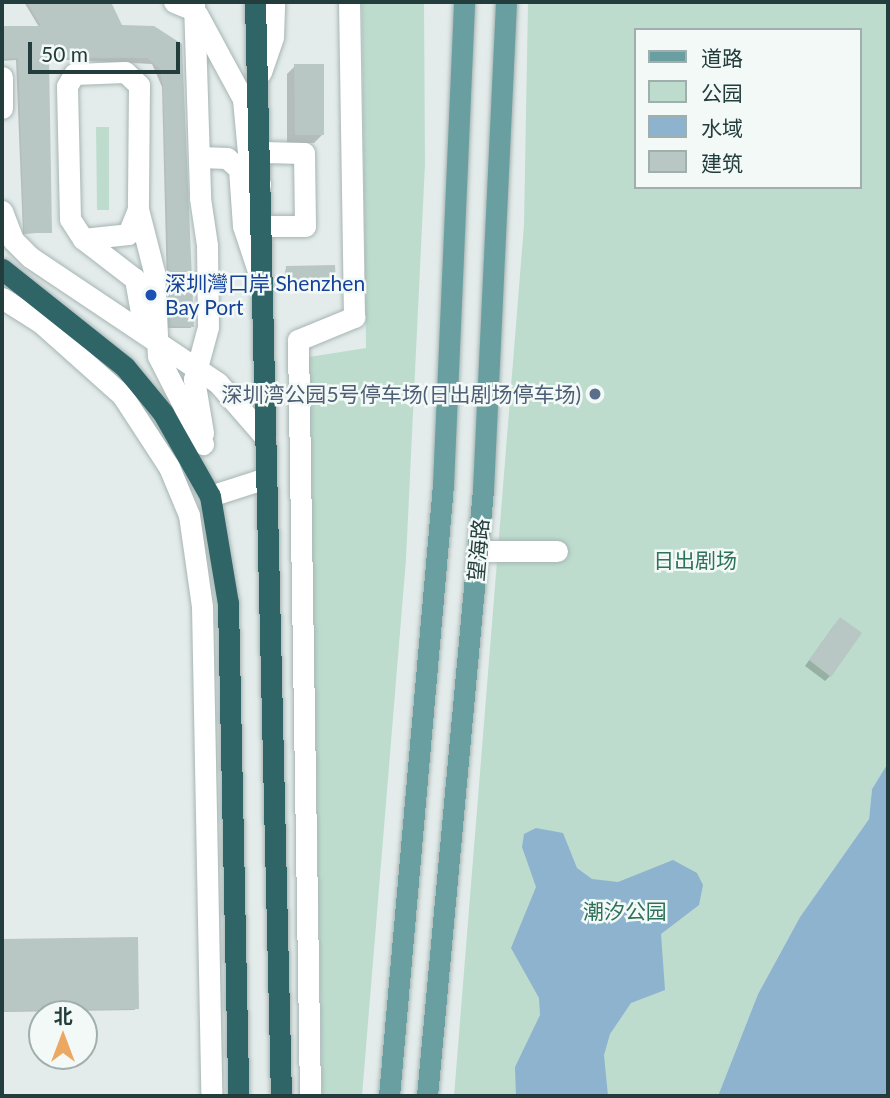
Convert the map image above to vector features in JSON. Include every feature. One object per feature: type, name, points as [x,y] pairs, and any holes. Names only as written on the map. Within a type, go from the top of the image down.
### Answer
[{"type":"highway","points":[[255,2],[261,72],[265,437],[281,1096]]},
{"type":"highway","points":[[2,269],[125,367],[198,471],[210,496],[228,603],[238,1096]]},
{"type":"main road","name":"望海路","points":[[389,1096],[442,499],[464,2]]},
{"type":"main road","name":"望海路","points":[[428,1096],[478,551],[506,2]]},
{"type":"lane","points":[[174,2],[192,5]]},
{"type":"lane","points":[[261,72],[273,37],[274,2]]},
{"type":"lane","points":[[310,1096],[298,340],[354,317],[349,2]]},
{"type":"lane","points":[[192,5],[200,157],[194,291],[208,327],[196,369],[203,443],[198,471]]},
{"type":"lane","points":[[192,5],[243,99],[249,164],[262,189]]},
{"type":"lane","points":[[156,341],[154,272],[138,209],[137,79],[125,72],[74,74],[67,86],[67,200],[83,239],[135,279],[141,313],[156,341],[170,389],[203,443]]},
{"type":"lane","points":[[2,77],[2,108]]},
{"type":"lane","points":[[262,152],[304,153],[304,226],[263,226]]},
{"type":"lane","points":[[200,157],[227,158],[239,169],[243,226],[264,288]]},
{"type":"lane","points":[[83,239],[128,234],[138,209]]},
{"type":"lane","points":[[2,211],[13,240],[30,257],[231,394],[265,437]]},
{"type":"lane","points":[[2,299],[40,322],[122,395],[169,467],[189,515],[202,606],[211,1096]]},
{"type":"lane","points":[[210,496],[266,478]]},
{"type":"lane","points":[[478,551],[557,551]]},
{"type":"green space","points":[[362,2],[424,2],[425,164],[406,559],[362,1096],[322,1096],[309,357],[366,348]]},
{"type":"green space","name":"日出剧场","points":[[528,2],[888,2],[888,763],[872,789],[869,819],[800,917],[758,994],[718,1096],[454,1096],[524,225]]},
{"type":"green space","points":[[96,127],[109,127],[109,210],[97,210]]},
{"type":"water","points":[[888,763],[888,1096],[718,1096],[758,994],[800,917],[869,819],[872,789]]},
{"type":"water","name":"潮汐公园","points":[[536,828],[563,833],[577,868],[592,879],[618,882],[673,860],[697,873],[703,885],[699,905],[661,934],[665,990],[631,1003],[610,1034],[604,1055],[608,1096],[516,1096],[515,1067],[540,1015],[539,998],[511,948],[536,887],[522,847],[524,834]]},
{"type":"building","points":[[27,2],[111,2],[122,25],[154,26],[182,44],[194,327],[170,326],[163,84],[159,68],[147,58],[49,58],[52,233],[24,233],[18,58],[2,59],[2,26],[41,26]]},
{"type":"building","points":[[294,64],[324,64],[324,135],[295,135]]},
{"type":"building","points":[[335,265],[336,284],[286,285],[286,266]]},
{"type":"building","points":[[840,617],[862,633],[831,677],[809,660]]},
{"type":"building","points":[[138,937],[139,1009],[98,1010],[98,1000],[28,1000],[28,1011],[2,1011],[2,939]]},
{"type":"place","name":"深圳灣口岸 Shenzhen Bay Port","points":[[151,295]]},
{"type":"place","name":"深圳湾公园5号停车场(日出剧场停车场)","points":[[595,394]]}]
